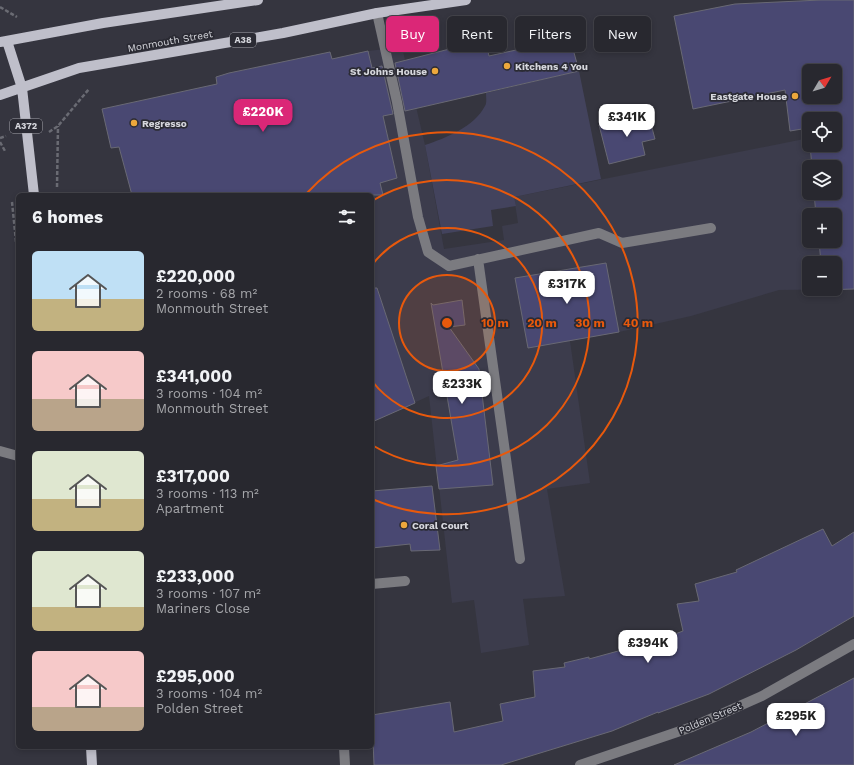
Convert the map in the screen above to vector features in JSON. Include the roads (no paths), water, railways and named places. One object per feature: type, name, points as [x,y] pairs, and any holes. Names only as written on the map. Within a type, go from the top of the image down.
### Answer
[{"type":"main road","points":[[22,88],[2,39],[258,0]]},
{"type":"main road","name":"Monmouth Street","points":[[22,88],[79,68],[283,33],[377,13],[466,0]]},
{"type":"main road","name":"A38","points":[[0,95],[22,88]]},
{"type":"main road","name":"A372","points":[[22,88],[34,193]]},
{"type":"main road","points":[[91,749],[92,765]]},
{"type":"street","points":[[377,13],[397,102],[418,218],[428,252],[449,266],[599,233],[622,243],[711,228]]},
{"type":"street","points":[[478,259],[520,559]]},
{"type":"street","points":[[0,451],[16,455]]},
{"type":"street","points":[[374,584],[405,581]]},
{"type":"street","name":"Polden Street","points":[[580,765],[692,727],[727,712],[762,696],[854,644]]},
{"type":"street","points":[[344,749],[345,765]]},
{"type":"place","name":"Kitchens 4 You","points":[[507,66]]},
{"type":"place","name":"St Johns House","points":[[435,71]]},
{"type":"place","name":"Eastgate House","points":[[795,96]]},
{"type":"place","name":"Regresso","points":[[134,123]]},
{"type":"place","name":"Coral Court","points":[[404,525]]}]
